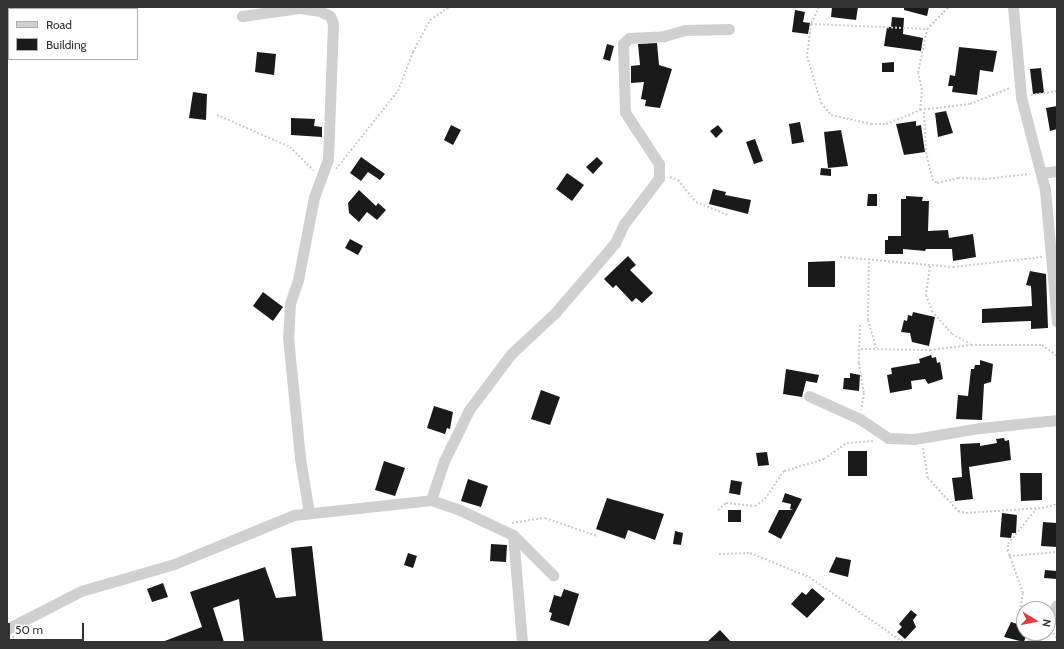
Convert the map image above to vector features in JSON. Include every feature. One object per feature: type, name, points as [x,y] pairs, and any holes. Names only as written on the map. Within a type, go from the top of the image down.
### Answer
[{"type":"street","points":[[1013,7],[1021,91],[1041,173],[1054,256],[1057,321]]},
{"type":"street","points":[[242,16],[300,8],[320,11],[330,16],[333,23],[331,123],[328,159],[314,197],[298,280],[290,303],[288,337],[300,458],[309,512]]},
{"type":"street","points":[[431,500],[444,461],[470,410],[511,354],[555,313],[606,254],[659,178],[659,164],[624,112],[624,44],[629,38],[664,36],[685,30],[729,28]]},
{"type":"street","points":[[1041,173],[1057,171]]},
{"type":"street","points":[[809,396],[860,419],[888,438],[922,438],[980,428],[1057,420]]},
{"type":"street","points":[[7,630],[81,591],[174,564],[294,516],[309,512],[431,500],[460,510],[513,536],[553,575]]},
{"type":"street","points":[[513,536],[522,642]]},
{"type":"path","points":[[333,173],[398,91],[413,52],[430,20],[449,7]]},
{"type":"path","points":[[819,7],[811,24],[807,56],[810,71],[821,103],[831,115],[871,124],[886,124],[920,110],[924,111],[954,104],[970,104],[1021,91],[1057,91]]},
{"type":"path","points":[[920,110],[922,90],[918,73],[927,29],[949,7]]},
{"type":"path","points":[[811,24],[927,29]]},
{"type":"path","points":[[924,111],[926,152],[932,179],[937,183],[958,178],[1041,173]]},
{"type":"path","points":[[217,115],[290,147],[321,178]]},
{"type":"path","points":[[659,178],[673,176],[696,202],[728,215]]},
{"type":"path","points":[[840,257],[869,258],[930,266],[953,267],[1054,256]]},
{"type":"path","points":[[869,258],[868,320],[876,348]]},
{"type":"path","points":[[930,266],[926,295],[932,311],[952,334],[971,345]]},
{"type":"path","points":[[860,325],[862,350],[859,363],[864,393],[860,419]]},
{"type":"path","points":[[862,350],[876,348],[930,350],[971,345],[1042,344],[1057,356]]},
{"type":"path","points":[[718,510],[726,503],[755,506],[765,499],[784,471],[824,459],[848,443],[888,438]]},
{"type":"path","points":[[922,438],[928,478],[958,511],[966,513],[1037,508],[1057,504]]},
{"type":"path","points":[[1022,601],[1023,593],[1009,556],[1008,544],[1037,508]]},
{"type":"path","points":[[508,522],[545,518],[597,536]]},
{"type":"path","points":[[1009,556],[1057,552]]},
{"type":"path","points":[[719,554],[750,553],[809,577],[903,642]]},
{"type":"building","points":[[832,7],[858,7],[856,20],[831,17]]},
{"type":"building","points":[[904,7],[929,7],[927,16],[904,10]]},
{"type":"building","points":[[795,10],[805,12],[803,22],[810,23],[808,34],[792,32]]},
{"type":"building","points":[[892,17],[904,18],[903,34],[923,38],[921,51],[884,46],[887,27],[891,27]]},
{"type":"building","points":[[657,43],[659,65],[672,69],[660,108],[645,106],[646,100],[641,99],[644,82],[631,83],[631,66],[640,65],[638,44]]},
{"type":"building","points":[[607,44],[614,46],[610,61],[603,59]]},
{"type":"building","points":[[959,47],[997,51],[993,72],[980,70],[977,95],[952,92],[953,86],[948,86],[950,75],[955,76]]},
{"type":"building","points":[[257,52],[276,54],[274,75],[255,72]]},
{"type":"building","points":[[894,62],[894,72],[882,72],[882,63]]},
{"type":"building","points":[[1041,68],[1044,93],[1033,94],[1030,69]]},
{"type":"building","points":[[193,92],[207,94],[206,120],[189,118]]},
{"type":"building","points":[[1057,106],[1057,129],[1050,131],[1046,108]]},
{"type":"building","points":[[946,111],[953,133],[938,137],[935,113]]},
{"type":"building","points":[[291,118],[315,119],[314,126],[322,127],[322,137],[291,135]]},
{"type":"building","points":[[916,121],[916,126],[921,125],[925,152],[904,155],[896,124]]},
{"type":"building","points":[[800,122],[804,142],[792,144],[789,124]]},
{"type":"building","points":[[451,125],[461,130],[453,145],[444,140]]},
{"type":"building","points":[[718,125],[723,131],[716,138],[710,131]]},
{"type":"building","points":[[841,130],[848,166],[828,168],[824,132]]},
{"type":"building","points":[[755,139],[763,161],[754,164],[746,142]]},
{"type":"building","points":[[361,157],[385,174],[380,180],[368,172],[361,181],[350,173]]},
{"type":"building","points":[[597,157],[603,163],[593,174],[586,167]]},
{"type":"building","points":[[821,168],[831,169],[831,176],[820,175]]},
{"type":"building","points":[[567,173],[584,185],[572,201],[556,189]]},
{"type":"building","points":[[713,189],[726,192],[725,195],[751,200],[748,214],[709,204]]},
{"type":"building","points":[[359,190],[376,206],[378,203],[386,210],[377,220],[367,212],[359,222],[349,213],[348,203]]},
{"type":"building","points":[[868,194],[877,194],[877,206],[867,206]]},
{"type":"building","points":[[906,196],[923,197],[922,201],[929,201],[928,231],[948,230],[949,238],[973,234],[976,257],[953,261],[952,249],[926,249],[925,251],[903,249],[903,254],[885,254],[885,240],[888,240],[888,236],[901,236],[901,199],[906,199]]},
{"type":"building","points":[[350,239],[363,246],[358,255],[345,248]]},
{"type":"building","points":[[628,256],[636,265],[630,270],[653,293],[642,303],[636,298],[632,302],[616,285],[613,288],[604,279]]},
{"type":"building","points":[[835,261],[835,287],[808,287],[808,262]]},
{"type":"building","points":[[1030,271],[1046,274],[1048,328],[1031,329],[1031,321],[982,323],[982,309],[1032,306],[1031,286],[1026,285]]},
{"type":"building","points":[[263,292],[283,307],[273,321],[253,306]]},
{"type":"building","points":[[913,312],[935,317],[929,346],[912,342],[910,333],[901,332],[904,320],[907,321],[908,315],[912,316]]},
{"type":"building","points":[[931,355],[932,358],[936,357],[937,363],[940,362],[943,379],[928,384],[925,379],[911,381],[912,389],[890,393],[887,375],[892,374],[891,368],[920,363],[919,359]]},
{"type":"building","points":[[980,360],[993,364],[991,382],[984,384],[982,420],[956,419],[958,395],[968,396],[971,369],[974,369],[975,365],[980,365]]},
{"type":"building","points":[[786,369],[819,375],[817,383],[806,381],[802,397],[783,394]]},
{"type":"building","points":[[850,373],[860,375],[859,391],[843,389],[844,378],[850,378]]},
{"type":"building","points":[[541,390],[560,397],[550,425],[531,419]]},
{"type":"building","points":[[434,406],[453,412],[450,429],[447,428],[445,434],[427,428]]},
{"type":"building","points":[[1004,438],[1005,441],[1009,440],[1011,460],[969,467],[973,499],[955,501],[952,478],[962,477],[960,444],[980,443],[980,446],[997,443],[996,439]]},
{"type":"building","points":[[848,451],[867,451],[867,476],[848,476]]},
{"type":"building","points":[[767,452],[769,465],[758,466],[756,453]]},
{"type":"building","points":[[384,461],[405,468],[395,496],[375,490]]},
{"type":"building","points":[[1020,473],[1042,473],[1042,500],[1021,501]]},
{"type":"building","points":[[468,479],[488,486],[481,507],[461,501]]},
{"type":"building","points":[[731,480],[742,482],[740,495],[729,493]]},
{"type":"building","points":[[785,493],[802,499],[781,539],[768,532],[779,510],[793,510],[790,509],[791,504],[782,502]]},
{"type":"building","points":[[607,498],[664,514],[655,540],[628,530],[625,539],[596,529]]},
{"type":"building","points":[[728,510],[741,510],[741,522],[728,522]]},
{"type":"building","points":[[1002,513],[1017,515],[1016,533],[1012,533],[1011,538],[1000,537]]},
{"type":"building","points":[[1043,522],[1057,523],[1057,547],[1041,546]]},
{"type":"building","points":[[675,531],[683,533],[681,545],[673,544]]},
{"type":"building","points":[[491,544],[507,545],[506,562],[490,561]]},
{"type":"building","points":[[312,546],[323,642],[244,642],[239,599],[213,608],[224,642],[162,642],[202,627],[190,592],[265,567],[276,598],[296,596],[291,548]]},
{"type":"building","points":[[408,553],[417,556],[413,568],[404,565]]},
{"type":"building","points":[[836,557],[851,560],[848,577],[829,572]]},
{"type":"building","points":[[1045,570],[1057,571],[1057,579],[1044,578]]},
{"type":"building","points":[[163,583],[168,597],[152,602],[147,589]]},
{"type":"building","points":[[812,588],[825,599],[807,618],[791,604],[802,592],[806,595]]},
{"type":"building","points":[[564,589],[579,594],[569,626],[550,620],[552,613],[549,612],[554,595],[561,597]]},
{"type":"building","points":[[911,610],[917,615],[913,620],[916,627],[905,639],[897,632],[902,627],[899,624]]},
{"type":"building","points":[[1011,622],[1016,624],[1016,640],[1004,637]]},
{"type":"building","points":[[720,630],[731,642],[707,642]]}]
